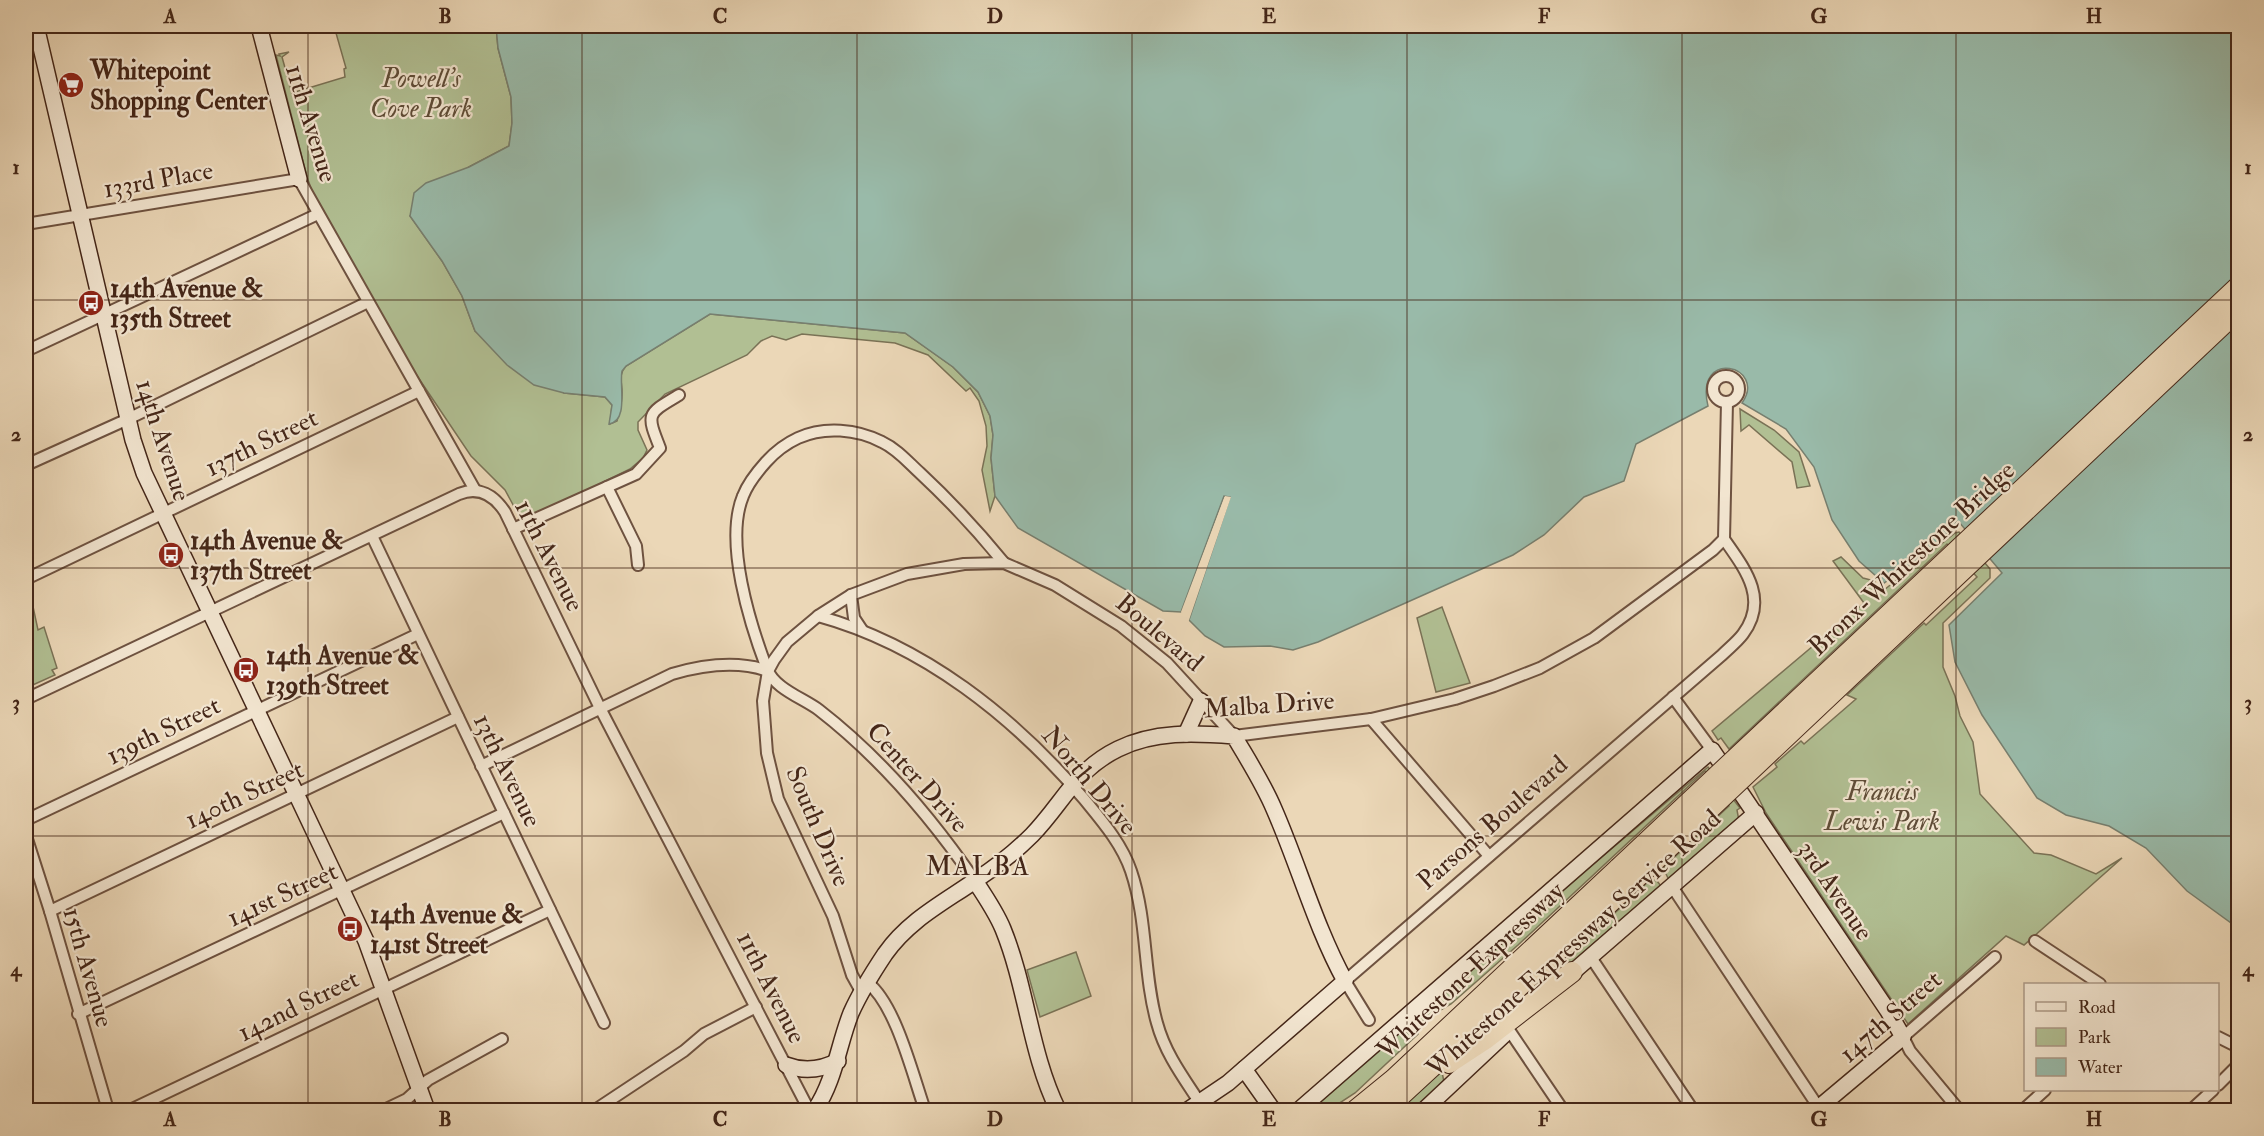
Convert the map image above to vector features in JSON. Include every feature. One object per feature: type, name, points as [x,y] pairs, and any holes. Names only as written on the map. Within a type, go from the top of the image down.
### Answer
[{"type":"highway","name":"Bronx-Whitestone Bridge","points":[[1626,875],[2238,287]]},
{"type":"highway","name":"Bronx-Whitestone Bridge","points":[[1626,875],[2238,310]]},
{"type":"highway","name":"Whitestone Expressway","points":[[1356,1110],[1626,875]]},
{"type":"highway","name":"Whitestone Expressway","points":[[1384,1110],[1626,875]]},
{"type":"highway","points":[[1404,1093],[1478,1044],[1572,972]]},
{"type":"highway","points":[[1340,1110],[1430,1045]]},
{"type":"street","name":"14th Avenue","points":[[36,26],[128,419],[144,473],[366,941],[427,1110]]},
{"type":"street","name":"11th Avenue","points":[[259,26],[299,179],[475,490],[494,499],[505,512],[600,708],[809,1110]]},
{"type":"street","name":"133rd Place","points":[[26,224],[299,179]]},
{"type":"street","points":[[26,351],[318,214]]},
{"type":"street","points":[[26,465],[128,419],[368,302]]},
{"type":"street","name":"137th Street","points":[[26,579],[419,391]]},
{"type":"street","points":[[513,529],[636,474],[660,448],[651,424],[652,414],[658,407],[679,395]]},
{"type":"street","points":[[1725,539],[1727,402]]},
{"type":"street","points":[[481,766],[661,679],[686,670],[734,665],[768,671],[747,610],[741,582],[738,560],[738,514],[743,495],[754,476],[786,444],[801,437],[841,430],[864,434],[882,442],[898,452],[933,485],[1004,563]]},
{"type":"street","points":[[607,487],[636,546],[638,565]]},
{"type":"street","points":[[26,699],[459,494],[475,490]]},
{"type":"street","name":"13th Avenue","points":[[372,536],[604,1023]]},
{"type":"street","name":"Parsons Boulevard","points":[[1194,1107],[1244,1069],[1742,635],[1754,613],[1752,586],[1725,539]]},
{"type":"street","name":"Malba Drive","points":[[815,1110],[826,1092],[838,1061],[851,1014],[884,956],[907,928],[1001,862],[1034,833],[1090,766],[1117,749],[1132,743],[1173,734],[1234,736],[1371,719],[1455,699],[1494,686],[1562,657],[1605,632],[1725,539]]},
{"type":"street","name":"Boulevard","points":[[768,671],[787,642],[818,616],[851,595],[889,579],[935,568],[964,564],[1004,563],[1054,585],[1121,626],[1167,663],[1234,736],[1268,795],[1321,934],[1345,981],[1369,1020]]},
{"type":"street","points":[[851,595],[854,618],[862,630]]},
{"type":"street","name":"North Drive","points":[[818,616],[862,630],[910,653],[958,684],[1020,733],[1072,785],[1103,823],[1131,869],[1140,904],[1150,991],[1158,1025],[1194,1107]]},
{"type":"street","name":"139th Street","points":[[26,820],[418,634]]},
{"type":"street","name":"Center Drive","points":[[768,671],[782,686],[826,716],[884,768],[929,819],[975,881],[995,912],[1008,942],[1041,1068],[1058,1110]]},
{"type":"street","name":"South Drive","points":[[768,671],[764,693],[764,723],[768,761],[775,792],[833,916],[852,975],[865,988],[879,994],[888,1010],[925,1110]]},
{"type":"street","name":"3rd Avenue","points":[[1673,697],[1756,813],[1888,1011],[1910,1051],[1959,1110]]},
{"type":"street","points":[[1186,734],[1202,701]]},
{"type":"street","name":"140th Street","points":[[50,911],[458,717]]},
{"type":"street","points":[[1371,719],[1489,856]]},
{"type":"street","name":"Whitestone Expressway Service Road","points":[[1299,1110],[1712,750]]},
{"type":"street","name":"141st Street","points":[[78,1014],[504,813]]},
{"type":"street","name":"Whitestone Expressway Service Road","points":[[1426,1110],[1572,972],[1756,813]]},
{"type":"street","name":"15th Avenue","points":[[26,836],[108,1110]]},
{"type":"street","points":[[1671,885],[1818,1109]]},
{"type":"street","name":"142nd Street","points":[[130,1110],[550,910]]},
{"type":"street","points":[[2035,941],[2098,983]]},
{"type":"street","points":[[1590,956],[1693,1110]]},
{"type":"street","name":"147th Street","points":[[1818,1109],[1995,957]]},
{"type":"street","points":[[595,1110],[684,1051],[704,1034],[756,1007]]},
{"type":"street","points":[[1509,1030],[1563,1110]]},
{"type":"street","points":[[2219,1038],[2238,1047]]},
{"type":"street","points":[[384,1110],[407,1099],[428,1080],[502,1039]]},
{"type":"street","points":[[786,1065],[810,1069],[838,1061]]},
{"type":"street","points":[[2219,1083],[2238,1065]]},
{"type":"street","points":[[1244,1069],[1273,1110]]},
{"type":"street","points":[[2024,1110],[2043,1091]]},
{"type":"street","points":[[2191,1110],[2211,1091]]},
{"type":"green space","name":"Powell's Cove Park","points":[[334,26],[496,26],[498,48],[511,97],[512,123],[509,146],[469,167],[410,216],[442,261],[462,296],[475,331],[564,393],[605,397],[612,405],[610,424],[617,421],[622,398],[621,376],[626,366],[710,314],[905,333],[953,367],[978,392],[990,416],[993,435],[991,458],[995,496],[990,511],[982,470],[987,446],[986,426],[979,401],[970,388],[966,391],[928,355],[895,343],[802,334],[786,340],[772,336],[761,341],[747,355],[665,394],[638,422],[638,430],[647,450],[643,458],[630,469],[536,515],[528,517],[517,512],[505,490],[471,456],[399,349],[317,205],[307,177],[276,55],[280,56],[279,54],[289,52],[282,57],[292,93],[345,77],[344,69],[346,68]]},
{"type":"green space","points":[[1740,409],[1774,430],[1799,452],[1810,486],[1797,488],[1792,462],[1749,425],[1741,431]]},
{"type":"green space","name":"Francis Lewis Park","points":[[1959,532],[1990,569],[1990,578],[1943,623],[1943,667],[1955,696],[1960,716],[1973,742],[1980,794],[2034,853],[2051,855],[2096,874],[2122,858],[2024,945],[2006,936],[1908,1024],[1766,813],[1753,787],[1777,767],[1775,764],[1801,741],[1804,744],[1856,699],[1847,695],[1977,577],[1947,544],[1729,749],[1721,738],[1718,740],[1712,731],[1864,603],[1833,561],[1841,557],[1863,578],[1875,581],[1876,587],[1884,590]]},
{"type":"green space","points":[[26,588],[32,602],[38,630],[44,627],[57,668],[52,670],[55,675],[26,688]]},
{"type":"green space","points":[[1442,607],[1470,683],[1436,692],[1417,618]]},
{"type":"green space","points":[[1708,767],[1740,808],[1737,810],[1739,821],[1669,880],[1663,868],[1729,806],[1705,771],[1518,945],[1451,1004],[1422,1021],[1418,1034],[1355,1093],[1329,1110],[1309,1110],[1564,889]]},
{"type":"green space","points":[[1651,879],[1657,881],[1661,886],[1658,892],[1528,1000],[1519,1003]]},
{"type":"green space","points":[[1076,952],[1091,996],[1040,1017],[1027,970]]},
{"type":"green space","points":[[1442,1072],[1444,1082],[1412,1110],[1396,1110],[1429,1081]]},
{"type":"water","points":[[496,26],[2238,26],[2238,928],[2187,891],[2146,848],[2109,826],[2066,815],[2037,798],[1982,715],[1955,662],[1949,625],[2002,573],[1959,522],[1923,556],[1884,583],[1859,561],[1832,520],[1814,467],[1786,429],[1742,403],[1747,390],[1746,380],[1739,372],[1730,368],[1719,369],[1711,375],[1707,387],[1708,406],[1636,444],[1624,481],[1584,497],[1544,535],[1513,555],[1318,642],[1293,650],[1270,646],[1224,647],[1205,636],[1189,620],[1230,497],[1224,496],[1181,612],[1163,611],[1018,528],[995,496],[991,458],[993,435],[990,416],[978,392],[953,367],[905,333],[710,314],[626,366],[621,377],[621,410],[615,421],[609,424],[612,405],[605,397],[564,393],[534,385],[507,365],[475,331],[462,296],[442,261],[410,216],[414,193],[426,183],[469,167],[509,146],[512,123],[511,97],[498,48]]},
{"type":"pier","points":[[1225,496],[1231,497],[1188,623],[1186,619],[1227,499],[1182,615],[1181,612]]},
{"type":"place","name":"Whitepoint Shopping Center","points":[[71,85]]},
{"type":"place","name":"14th Avenue & 135th Street","points":[[91,303]]},
{"type":"place","name":"14th Avenue & 137th Street","points":[[171,555]]},
{"type":"place","name":"14th Avenue & 139th Street","points":[[246,670]]},
{"type":"place","name":"14th Avenue & 141st Street","points":[[350,929]]},
{"type":"district","name":"MALBA","points":[[978,866]]}]
